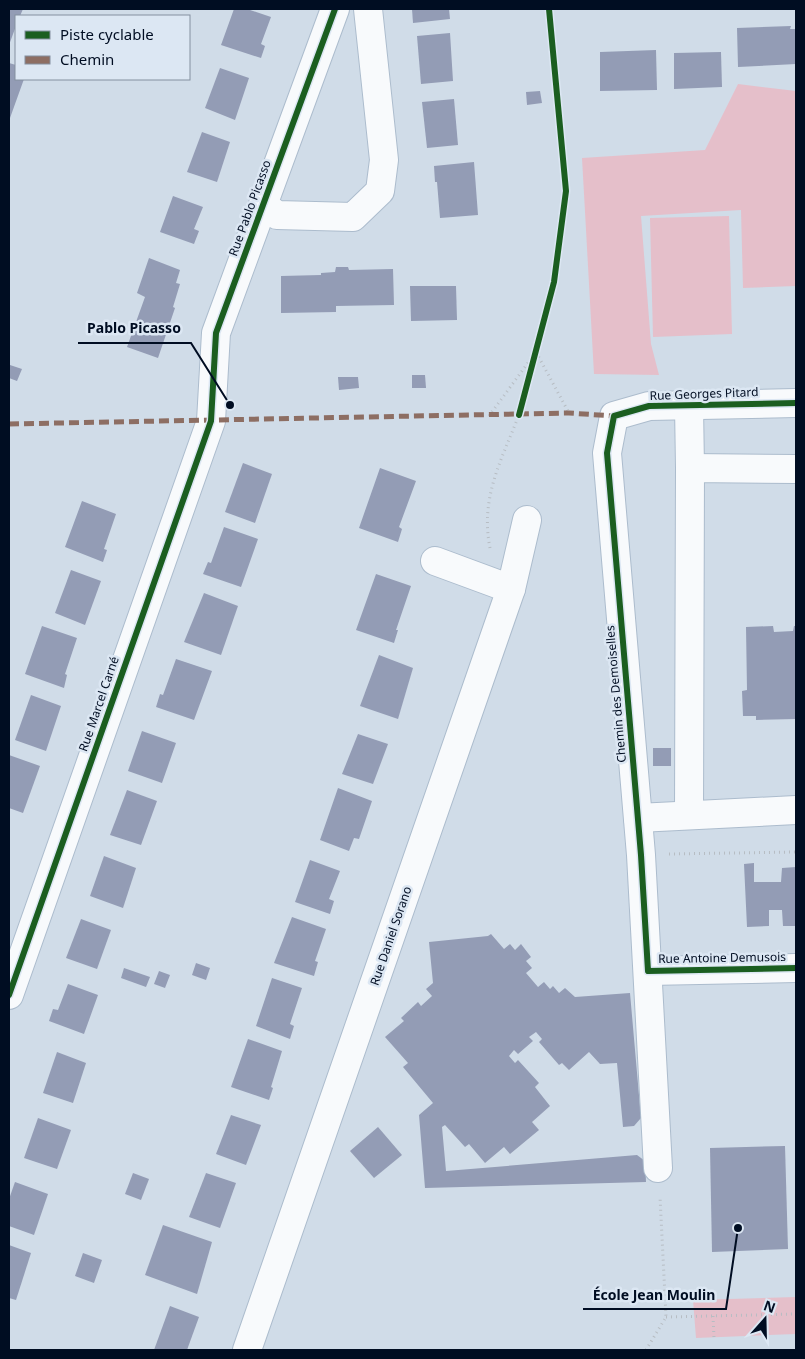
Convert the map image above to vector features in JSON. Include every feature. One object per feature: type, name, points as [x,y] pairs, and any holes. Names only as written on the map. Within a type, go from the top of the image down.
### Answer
[{"type":"street","name":"Rue Pablo Picasso","points":[[212,421],[216,334],[335,9]]},
{"type":"street","name":"Rue Pablo Picasso","points":[[262,205],[277,215],[353,218],[380,192],[384,160],[368,9]]},
{"type":"street","name":"Rue Georges Pitard","points":[[614,416],[649,406],[689,406],[796,396]]},
{"type":"street","points":[[689,406],[689,815]]},
{"type":"street","name":"Chemin des Demoiselles","points":[[614,416],[607,453],[641,855],[658,1168]]},
{"type":"street","name":"Rue Marcel Carné","points":[[9,994],[212,421]]},
{"type":"street","points":[[690,468],[796,469]]},
{"type":"street","name":"Rue Daniel Sorano","points":[[248,1350],[511,589],[527,520]]},
{"type":"street","points":[[435,561],[511,589]]},
{"type":"street","points":[[638,818],[796,810]]},
{"type":"street","name":"Rue Antoine Demusois","points":[[648,970],[796,968]]},
{"type":"path","points":[[489,416],[536,352],[569,413]]},
{"type":"path","points":[[641,855],[796,852]]},
{"type":"path","points":[[646,1350],[666,1317],[658,1168]]},
{"type":"path","points":[[666,1317],[796,1314]]},
{"type":"path","points":[[713,1316],[714,1338]]},
{"type":"shaded area","points":[[738,84],[796,91],[796,286],[743,288],[741,210],[641,216],[651,344],[659,375],[594,374],[582,158],[705,150]]},
{"type":"shaded area","points":[[729,216],[732,334],[653,337],[650,218]]},
{"type":"shaded area","points":[[796,1297],[796,1334],[696,1338],[693,1300]]},
{"type":"building","points":[[9,9],[23,9],[20,15],[15,15],[15,29],[9,45]]},
{"type":"building","points":[[234,9],[247,9],[271,17],[261,44],[265,46],[261,58],[221,45]]},
{"type":"building","points":[[412,9],[449,9],[450,19],[413,23]]},
{"type":"building","points":[[791,26],[790,29],[796,29],[796,64],[738,67],[737,28]]},
{"type":"building","points":[[450,33],[453,81],[421,84],[417,36]]},
{"type":"building","points":[[656,50],[657,90],[600,91],[600,52]]},
{"type":"building","points":[[721,52],[722,87],[674,89],[674,53]]},
{"type":"building","points":[[9,63],[15,65],[15,80],[24,80],[10,118]]},
{"type":"building","points":[[220,68],[249,78],[235,120],[205,108]]},
{"type":"building","points":[[540,91],[542,103],[527,105],[526,92]]},
{"type":"building","points":[[454,99],[458,145],[427,148],[422,102]]},
{"type":"building","points":[[202,132],[230,142],[217,182],[187,172]]},
{"type":"building","points":[[474,162],[478,215],[440,218],[434,166]]},
{"type":"building","points":[[173,196],[203,207],[194,229],[199,231],[194,244],[160,232]]},
{"type":"building","points":[[149,258],[180,270],[176,283],[180,284],[173,307],[175,308],[158,358],[127,347],[145,297],[137,293]]},
{"type":"building","points":[[336,267],[348,267],[349,270],[393,269],[394,305],[336,306],[336,312],[281,313],[281,276],[321,275],[321,273],[335,272]]},
{"type":"building","points":[[410,286],[456,286],[457,320],[411,321]]},
{"type":"building","points":[[10,365],[22,369],[17,381],[9,378]]},
{"type":"building","points":[[412,375],[425,375],[426,388],[412,388]]},
{"type":"building","points":[[338,377],[358,377],[359,388],[339,390]]},
{"type":"building","points":[[243,463],[272,474],[255,523],[225,512]]},
{"type":"building","points":[[380,468],[416,481],[399,527],[402,529],[398,542],[359,528]]},
{"type":"building","points":[[82,501],[116,514],[104,549],[107,550],[103,562],[65,547]]},
{"type":"building","points":[[224,527],[258,539],[241,587],[203,574],[208,562],[211,563]]},
{"type":"building","points":[[71,570],[101,581],[85,625],[55,613]]},
{"type":"building","points":[[376,574],[411,586],[396,630],[398,630],[394,643],[356,630]]},
{"type":"building","points":[[204,593],[238,606],[221,655],[184,642]]},
{"type":"building","points":[[42,626],[77,638],[65,674],[67,675],[64,688],[25,674]]},
{"type":"building","points":[[773,626],[774,632],[793,631],[794,626],[796,626],[796,719],[756,720],[756,716],[743,716],[742,691],[747,690],[746,627]]},
{"type":"building","points":[[379,655],[413,668],[398,719],[360,706]]},
{"type":"building","points":[[176,659],[212,671],[194,720],[156,707],[160,694],[163,695]]},
{"type":"building","points":[[31,695],[61,706],[46,751],[15,740]]},
{"type":"building","points":[[142,731],[176,743],[162,783],[128,771]]},
{"type":"building","points":[[358,734],[388,744],[373,784],[342,774]]},
{"type":"building","points":[[653,748],[671,748],[671,766],[653,766]]},
{"type":"building","points":[[9,755],[40,766],[23,813],[9,808]]},
{"type":"building","points":[[338,788],[372,801],[359,839],[354,838],[349,851],[320,840]]},
{"type":"building","points":[[127,790],[157,801],[141,845],[110,835]]},
{"type":"building","points":[[104,856],[136,868],[123,908],[90,896]]},
{"type":"building","points":[[310,860],[340,871],[329,899],[334,901],[330,914],[295,902]]},
{"type":"building","points":[[754,863],[754,882],[781,882],[782,868],[796,867],[796,926],[783,926],[782,910],[769,910],[769,926],[747,927],[744,864]]},
{"type":"building","points":[[292,917],[326,929],[315,961],[318,962],[314,976],[274,963]]},
{"type":"building","points":[[81,919],[111,930],[97,969],[66,958]]},
{"type":"building","points":[[491,934],[504,949],[510,944],[515,950],[521,944],[531,957],[526,961],[532,968],[526,973],[538,987],[544,982],[550,989],[553,986],[559,993],[565,988],[575,997],[630,993],[641,1118],[634,1126],[623,1127],[617,1063],[600,1064],[589,1052],[569,1070],[562,1063],[559,1065],[539,1042],[542,1039],[536,1032],[529,1037],[533,1041],[518,1054],[514,1050],[509,1056],[515,1063],[518,1060],[539,1083],[535,1087],[550,1106],[532,1122],[539,1130],[510,1154],[504,1147],[485,1163],[469,1144],[465,1147],[445,1125],[442,1127],[446,1171],[637,1155],[645,1161],[646,1182],[425,1188],[419,1115],[433,1103],[403,1067],[408,1063],[385,1037],[404,1021],[401,1018],[418,1002],[421,1006],[432,996],[426,989],[433,983],[429,942],[488,936]]},
{"type":"building","points":[[196,963],[210,968],[206,980],[192,975]]},
{"type":"building","points":[[124,968],[150,977],[146,987],[121,978]]},
{"type":"building","points":[[159,971],[170,975],[165,988],[154,984]]},
{"type":"building","points":[[272,978],[302,988],[290,1024],[294,1026],[290,1039],[256,1026]]},
{"type":"building","points":[[68,984],[98,995],[84,1034],[49,1021],[53,1009],[58,1010]]},
{"type":"building","points":[[248,1039],[282,1051],[269,1100],[231,1087]]},
{"type":"building","points":[[57,1052],[86,1063],[73,1103],[43,1093]]},
{"type":"building","points":[[231,1115],[261,1125],[246,1165],[216,1154]]},
{"type":"building","points":[[38,1118],[71,1130],[57,1169],[24,1158]]},
{"type":"building","points":[[378,1127],[402,1155],[374,1178],[350,1151]]},
{"type":"building","points":[[785,1146],[788,1249],[712,1252],[710,1148]]},
{"type":"building","points":[[133,1173],[149,1179],[141,1200],[125,1194]]},
{"type":"building","points":[[206,1173],[236,1183],[220,1228],[189,1217]]},
{"type":"building","points":[[15,1182],[48,1194],[34,1235],[9,1226],[9,1199]]},
{"type":"building","points":[[163,1225],[212,1242],[197,1294],[145,1275]]},
{"type":"building","points":[[9,1245],[31,1253],[16,1300],[9,1298]]},
{"type":"building","points":[[83,1253],[102,1260],[94,1283],[75,1276]]},
{"type":"building","points":[[170,1306],[199,1317],[187,1350],[154,1350]]},
{"type":"marked path","points":[[9,424],[569,413],[614,416]]},
{"type":"cycle path","points":[[9,995],[211,421],[216,333],[335,9]]},
{"type":"cycle path","points":[[519,415],[554,282],[566,191],[549,9]]},
{"type":"cycle path","points":[[796,403],[649,406],[614,416],[607,453],[641,855],[648,971],[796,968]]},
{"type":"place","name":"Pablo Picasso","points":[[230,405]]},
{"type":"place","name":"École Jean Moulin","points":[[738,1228]]}]
